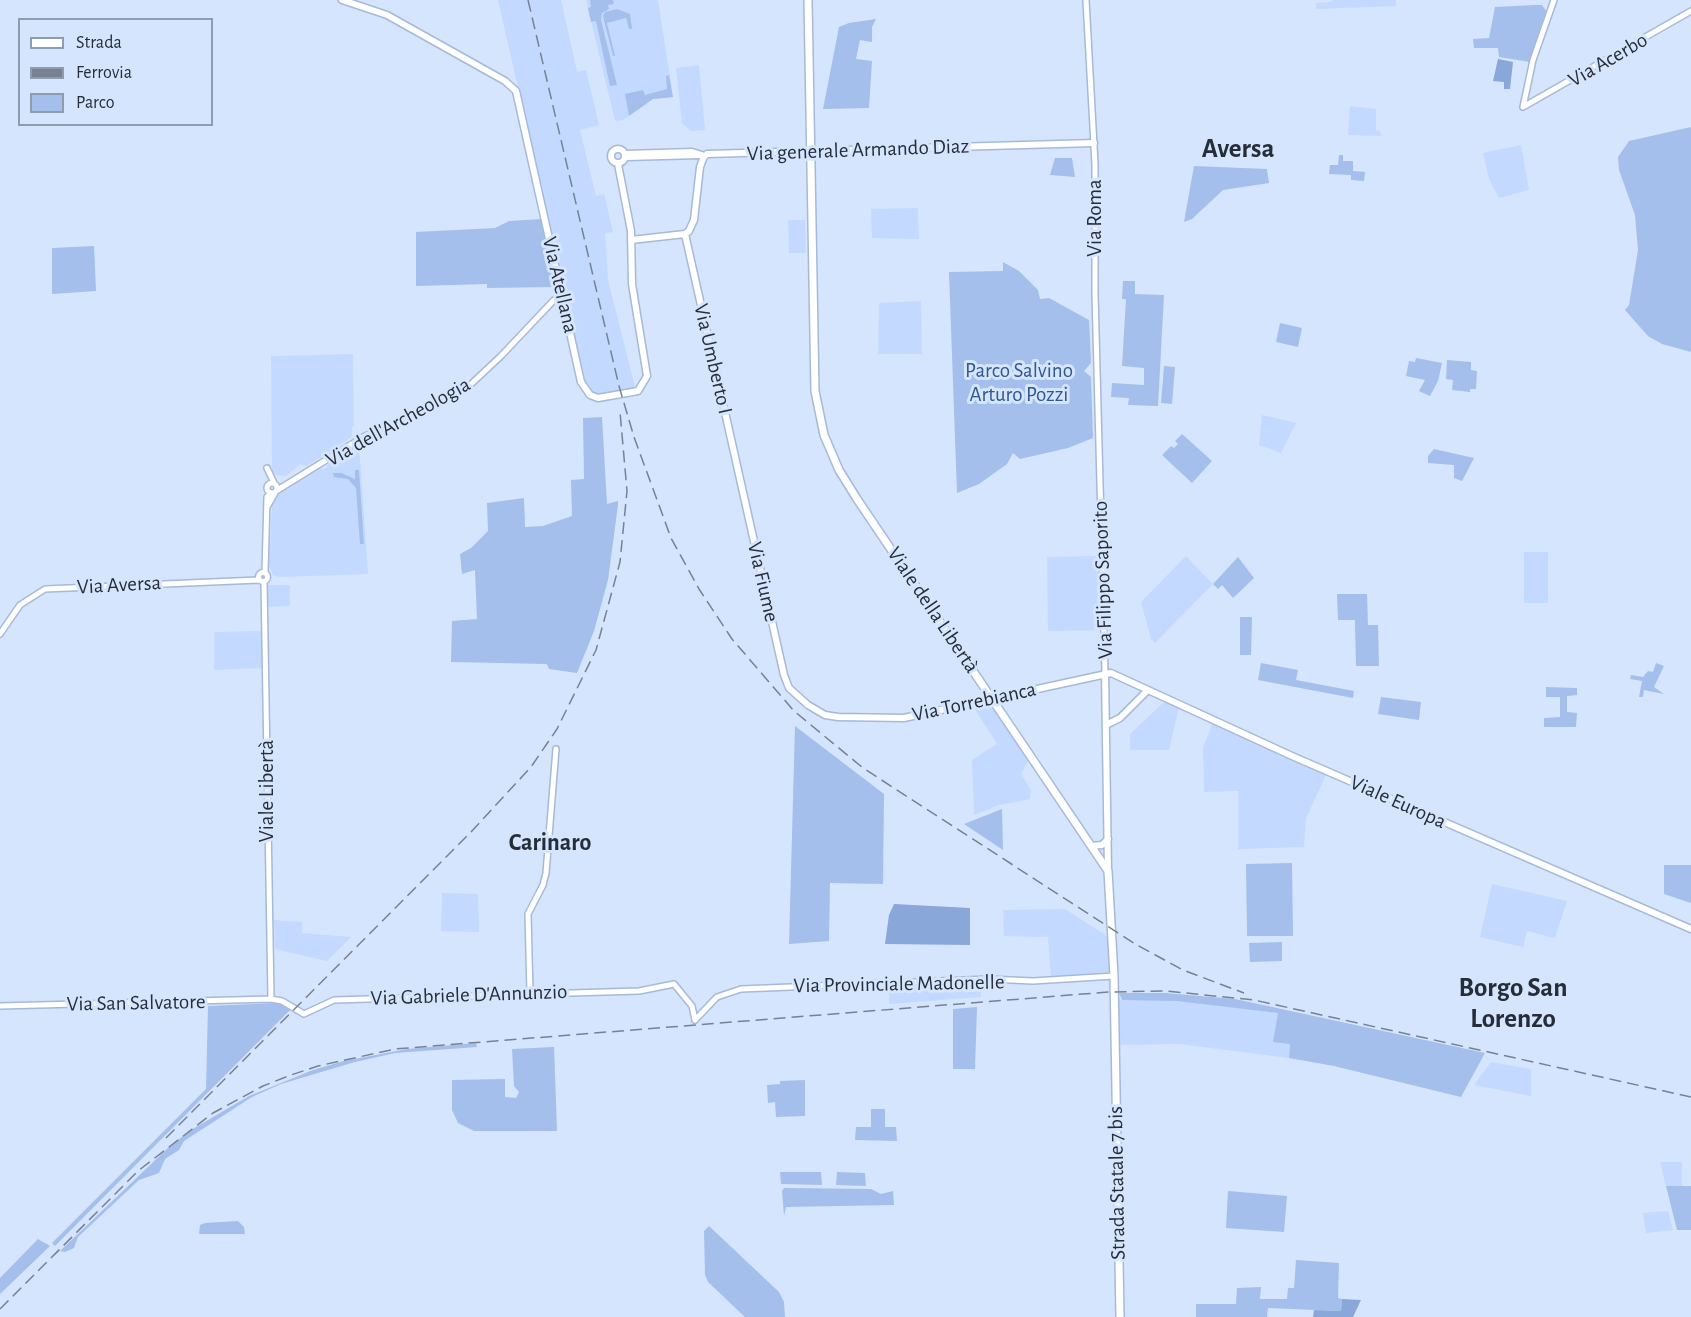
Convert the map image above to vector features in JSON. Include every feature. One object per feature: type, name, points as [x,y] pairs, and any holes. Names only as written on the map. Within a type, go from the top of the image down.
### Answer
[{"type":"main road","name":"Via Atellana","points":[[342,0],[387,15],[512,86],[519,102],[581,382],[590,394],[598,398],[631,393],[641,388],[647,376],[632,284],[631,240],[618,164]]},
{"type":"main road","name":"Viale della Libertà","points":[[808,0],[815,391],[824,435],[839,470],[1108,871],[1114,1048]]},
{"type":"main road","name":"Via generale Armando Diaz","points":[[626,155],[920,150],[1094,143]]},
{"type":"main road","points":[[618,149],[626,155],[623,162],[618,164],[612,160],[612,153],[618,149]]},
{"type":"main road","points":[[631,240],[685,234],[694,220],[700,167],[704,154]]},
{"type":"main road","name":"Via Umberto I","points":[[685,234],[742,485]]},
{"type":"main road","name":"Via Fiume","points":[[742,485],[785,679]]},
{"type":"main road","name":"Via Torrebianca","points":[[785,679],[789,688],[808,705],[825,715],[904,718],[1105,673]]},
{"type":"main road","name":"Viale Europa","points":[[1105,673],[1691,929]]},
{"type":"main road","name":"Via Filippo Saporito","points":[[1105,673],[1108,724],[1108,871]]},
{"type":"main road","points":[[1108,724],[1120,718],[1148,690]]},
{"type":"main road","points":[[1092,846],[1102,845],[1109,839]]},
{"type":"main road","name":"Strada Statale 7 bis","points":[[1114,1048],[1120,1317]]},
{"type":"street","name":"Via Roma","points":[[1086,0],[1094,122],[1098,435]]},
{"type":"street","name":"Via Acerbo","points":[[1554,0],[1533,60],[1523,107],[1691,11]]},
{"type":"street","name":"Via dell'Archeologia","points":[[273,492],[365,436],[469,386],[553,303],[563,298]]},
{"type":"street","points":[[553,303],[563,298]]},
{"type":"street","name":"Via Filippo Saporito","points":[[1098,435],[1105,673]]},
{"type":"street","points":[[267,468],[274,483]]},
{"type":"street","points":[[262,581],[260,574],[265,573],[267,497],[273,492],[268,486],[274,483],[288,483]]},
{"type":"street","name":"Via Aversa","points":[[0,634],[20,605],[45,589],[262,581]]},
{"type":"street","name":"Viale Libertà","points":[[262,581],[271,999]]},
{"type":"street","points":[[530,993],[528,914],[539,894],[546,873],[556,749]]},
{"type":"street","name":"Via Provinciale Madonelle","points":[[674,984],[692,1006],[695,1020],[717,997],[741,989],[944,981],[1033,981],[1113,975]]},
{"type":"street","name":"Via Gabriele D'Annunzio","points":[[271,999],[282,1001],[304,1014],[334,1000],[639,991],[674,984]]},
{"type":"street","name":"Via San Salvatore","points":[[0,1006],[271,999]]},
{"type":"shaded area","points":[[498,0],[561,0],[577,72],[586,70],[599,125],[580,130],[596,196],[604,194],[613,232],[605,233],[608,280],[635,387],[598,395],[591,393],[586,385]]},
{"type":"shaded area","points":[[586,0],[658,0],[673,97],[653,99],[623,120],[615,121]]},
{"type":"shaded area","points":[[1332,0],[1396,0],[1396,6],[1316,9],[1316,3]]},
{"type":"shaded area","points":[[1498,59],[1513,62],[1510,89],[1504,89],[1504,82],[1493,81]]},
{"type":"shaded area","points":[[699,65],[705,130],[691,131],[682,123],[676,68]]},
{"type":"shaded area","points":[[1350,106],[1376,109],[1376,130],[1380,131],[1381,136],[1348,135]]},
{"type":"shaded area","points":[[1521,145],[1529,190],[1499,198],[1489,179],[1483,153]]},
{"type":"shaded area","points":[[918,208],[919,239],[872,238],[871,209]]},
{"type":"shaded area","points":[[788,220],[805,220],[806,253],[789,253]]},
{"type":"shaded area","points":[[921,301],[922,354],[878,354],[879,303]]},
{"type":"shaded area","points":[[353,354],[354,426],[352,437],[307,466],[300,464],[286,476],[275,475],[272,473],[271,356]]},
{"type":"shaded area","points":[[1262,415],[1296,423],[1281,453],[1259,445]]},
{"type":"shaded area","points":[[359,444],[368,574],[279,577],[273,575],[269,566],[272,504],[275,496],[279,491],[320,469],[327,468],[327,465]]},
{"type":"shaded area","points":[[1524,552],[1548,552],[1548,603],[1524,603]]},
{"type":"shaded area","points":[[1102,556],[1102,630],[1048,631],[1047,557]]},
{"type":"shaded area","points":[[1186,556],[1213,584],[1155,643],[1151,639],[1141,602]]},
{"type":"shaded area","points":[[266,585],[290,585],[290,606],[266,607]]},
{"type":"shaded area","points":[[264,631],[265,668],[214,670],[214,632]]},
{"type":"shaded area","points":[[1166,700],[1179,707],[1169,750],[1130,750],[1130,734]]},
{"type":"shaded area","points":[[984,705],[994,709],[1028,761],[1021,774],[1031,790],[1030,799],[999,805],[974,815],[972,760],[997,744],[974,708]]},
{"type":"shaded area","points":[[1213,723],[1327,773],[1306,818],[1304,847],[1238,849],[1238,791],[1204,792],[1203,747]]},
{"type":"shaded area","points":[[1492,884],[1567,901],[1555,938],[1527,931],[1523,947],[1480,937]]},
{"type":"shaded area","points":[[442,893],[478,894],[479,932],[441,931]]},
{"type":"shaded area","points":[[894,904],[970,908],[970,945],[885,944],[889,915]]},
{"type":"shaded area","points":[[1065,909],[1110,938],[1112,974],[1051,979],[1048,937],[1004,936],[1003,910]]},
{"type":"shaded area","points":[[274,920],[302,922],[302,933],[351,937],[327,961],[275,949]]},
{"type":"shaded area","points":[[980,981],[981,997],[889,1004],[889,984]]},
{"type":"shaded area","points":[[1116,1000],[1178,1000],[1278,1013],[1290,1044],[1289,1058],[1179,1044],[1116,1045]]},
{"type":"shaded area","points":[[1491,1062],[1531,1069],[1531,1096],[1474,1085]]},
{"type":"shaded area","points":[[1660,1162],[1682,1162],[1682,1186],[1666,1186]]},
{"type":"shaded area","points":[[1668,1211],[1673,1230],[1646,1233],[1643,1213]]},
{"type":"shaded area","points":[[1342,1299],[1361,1300],[1353,1317],[1313,1317],[1314,1310],[1341,1311]]},
{"type":"green space","points":[[590,0],[613,0],[614,4],[608,5],[609,9],[602,13],[601,20],[617,85],[610,86],[596,21],[591,22],[588,8],[591,7]]},
{"type":"green space","points":[[1542,5],[1546,11],[1530,62],[1499,57],[1498,48],[1474,48],[1473,39],[1489,38],[1495,7]]},
{"type":"green space","points":[[617,9],[630,14],[632,29],[629,29],[626,18],[607,23],[615,56],[613,56],[603,16],[605,12]]},
{"type":"green space","points":[[876,19],[872,27],[872,42],[860,40],[856,59],[872,61],[869,108],[823,109],[839,27]]},
{"type":"green space","points":[[669,75],[673,97],[653,99],[629,116],[625,94],[643,90],[645,95],[667,89],[666,76]]},
{"type":"green space","points":[[1691,127],[1691,352],[1662,344],[1648,336],[1625,310],[1629,305],[1638,250],[1635,215],[1619,170],[1618,157],[1629,141]]},
{"type":"green space","points":[[1339,155],[1343,155],[1343,161],[1353,161],[1353,171],[1365,172],[1364,181],[1351,180],[1351,175],[1329,174],[1330,165],[1338,165]]},
{"type":"green space","points":[[1055,158],[1072,158],[1075,177],[1050,175]]},
{"type":"green space","points":[[1194,166],[1267,169],[1269,183],[1223,190],[1192,219],[1184,222]]},
{"type":"green space","points":[[542,219],[554,287],[487,288],[487,284],[416,286],[416,232],[495,228],[509,221]]},
{"type":"green space","points":[[94,246],[96,291],[52,294],[52,248]]},
{"type":"green space","name":"Parco Salvino Arturo Pozzi","points":[[1003,262],[1019,271],[1038,290],[1040,299],[1049,298],[1089,320],[1091,363],[1084,371],[1091,377],[1093,438],[1068,448],[1020,459],[1013,453],[1007,464],[979,484],[957,493],[949,272],[1003,271]]},
{"type":"green space","points":[[1123,281],[1135,281],[1135,294],[1164,295],[1158,406],[1128,405],[1129,398],[1111,397],[1112,383],[1144,385],[1144,368],[1122,366],[1126,299],[1122,299]]},
{"type":"green space","points":[[1280,323],[1302,328],[1298,347],[1276,342]]},
{"type":"green space","points":[[1416,358],[1442,363],[1438,381],[1430,396],[1419,391],[1425,380],[1406,376],[1409,361],[1415,362]]},
{"type":"green space","points":[[1447,360],[1471,362],[1471,370],[1477,371],[1476,389],[1470,389],[1470,392],[1452,390],[1453,380],[1446,379]]},
{"type":"green space","points":[[1164,366],[1175,367],[1172,404],[1161,403]]},
{"type":"green space","points":[[602,417],[607,504],[618,501],[618,505],[608,580],[594,631],[577,673],[549,669],[547,664],[451,662],[452,621],[477,619],[475,570],[462,574],[460,554],[471,548],[488,531],[487,503],[524,498],[525,527],[543,526],[572,516],[571,480],[584,479],[583,418]]},
{"type":"green space","points":[[1182,434],[1212,461],[1192,483],[1162,455],[1171,446],[1174,448],[1178,444],[1175,441]]},
{"type":"green space","points":[[1434,449],[1474,458],[1462,481],[1454,478],[1454,465],[1428,463],[1428,456]]},
{"type":"green space","points":[[355,470],[359,470],[364,544],[360,544],[356,488],[348,479],[334,477],[333,473],[341,473],[355,479]]},
{"type":"green space","points":[[1238,557],[1254,578],[1233,598],[1222,585],[1218,589],[1213,584]]},
{"type":"green space","points":[[1337,594],[1367,594],[1368,625],[1378,625],[1379,666],[1356,666],[1355,620],[1338,620]]},
{"type":"green space","points":[[1240,617],[1252,617],[1251,655],[1240,655]]},
{"type":"green space","points":[[1261,663],[1298,670],[1296,680],[1354,691],[1353,698],[1258,680]]},
{"type":"green space","points":[[1656,663],[1664,666],[1654,687],[1664,694],[1644,690],[1643,697],[1639,697],[1642,681],[1630,679],[1631,675],[1643,677],[1648,671],[1653,672]]},
{"type":"green space","points":[[1546,687],[1577,688],[1577,695],[1567,696],[1567,712],[1577,713],[1576,727],[1544,727],[1544,718],[1560,717],[1560,697],[1546,697]]},
{"type":"green space","points":[[1381,697],[1421,702],[1419,720],[1378,714]]},
{"type":"green space","points":[[795,726],[884,794],[883,884],[830,883],[829,941],[789,944]]},
{"type":"green space","points":[[1002,809],[1003,850],[964,824]]},
{"type":"green space","points":[[1292,863],[1293,936],[1247,936],[1246,864]]},
{"type":"green space","points":[[1664,865],[1691,865],[1691,903],[1664,894]]},
{"type":"green space","points":[[1282,942],[1282,961],[1250,962],[1249,943]]},
{"type":"green space","points":[[1119,993],[1165,993],[1235,999],[1485,1053],[1461,1097],[1334,1066],[1289,1058],[1290,1044],[1273,1042],[1278,1013],[1177,1001],[1122,1000]]},
{"type":"green space","points":[[277,1003],[291,1009],[55,1246],[52,1243],[206,1089],[208,1006]]},
{"type":"green space","points":[[977,1007],[975,1069],[953,1069],[953,1009]]},
{"type":"green space","points":[[476,1043],[477,1047],[395,1053],[355,1062],[281,1084],[252,1097],[184,1141],[179,1150],[165,1159],[159,1173],[139,1180],[78,1237],[74,1248],[65,1252],[60,1251],[170,1146],[191,1130],[249,1096],[313,1070],[344,1061],[407,1049]]},
{"type":"green space","points":[[554,1047],[557,1131],[474,1131],[458,1123],[452,1110],[452,1080],[505,1079],[505,1097],[516,1098],[519,1092],[514,1086],[512,1049]]},
{"type":"green space","points":[[805,1080],[805,1116],[776,1117],[775,1102],[768,1103],[767,1085],[780,1084],[780,1081]]},
{"type":"green space","points":[[871,1109],[885,1109],[885,1127],[896,1127],[897,1141],[855,1140],[856,1127],[871,1127]]},
{"type":"green space","points":[[780,1172],[821,1172],[822,1185],[781,1184]]},
{"type":"green space","points":[[837,1172],[865,1173],[866,1186],[836,1185]]},
{"type":"green space","points":[[1666,1186],[1691,1186],[1691,1230],[1677,1230]]},
{"type":"green space","points":[[784,1188],[871,1189],[881,1194],[893,1191],[894,1205],[786,1207],[784,1216],[782,1191]]},
{"type":"green space","points":[[1228,1191],[1287,1196],[1284,1232],[1226,1228]]},
{"type":"green space","points":[[238,1221],[244,1227],[245,1234],[199,1234],[200,1225],[205,1223]]},
{"type":"green space","points":[[709,1226],[779,1292],[784,1302],[785,1317],[745,1317],[708,1282],[705,1275],[704,1231]]},
{"type":"green space","points":[[38,1239],[50,1246],[0,1294],[0,1278]]},
{"type":"green space","points":[[1296,1260],[1339,1263],[1338,1298],[1342,1299],[1341,1311],[1268,1308],[1267,1317],[1196,1317],[1196,1304],[1236,1304],[1237,1288],[1261,1287],[1260,1299],[1287,1299],[1288,1288],[1294,1288]]},
{"type":"railway","points":[[528,0],[619,386],[634,437],[671,538],[699,589],[732,639],[794,711],[863,768],[1135,944],[1183,970],[1244,993]]},
{"type":"railway","points":[[166,1138],[471,832],[531,767],[557,729],[596,650],[620,562],[627,491],[620,412]]},
{"type":"railway","points":[[0,1309],[138,1171],[213,1113],[263,1086],[291,1075],[318,1066],[395,1049],[1108,992],[1166,991],[1254,1000],[1691,1097]]},
{"type":"district","name":"Aversa","points":[[1238,149]]},
{"type":"district","name":"Carinaro","points":[[550,843]]},
{"type":"district","name":"Borgo San Lorenzo","points":[[1513,1004]]}]
